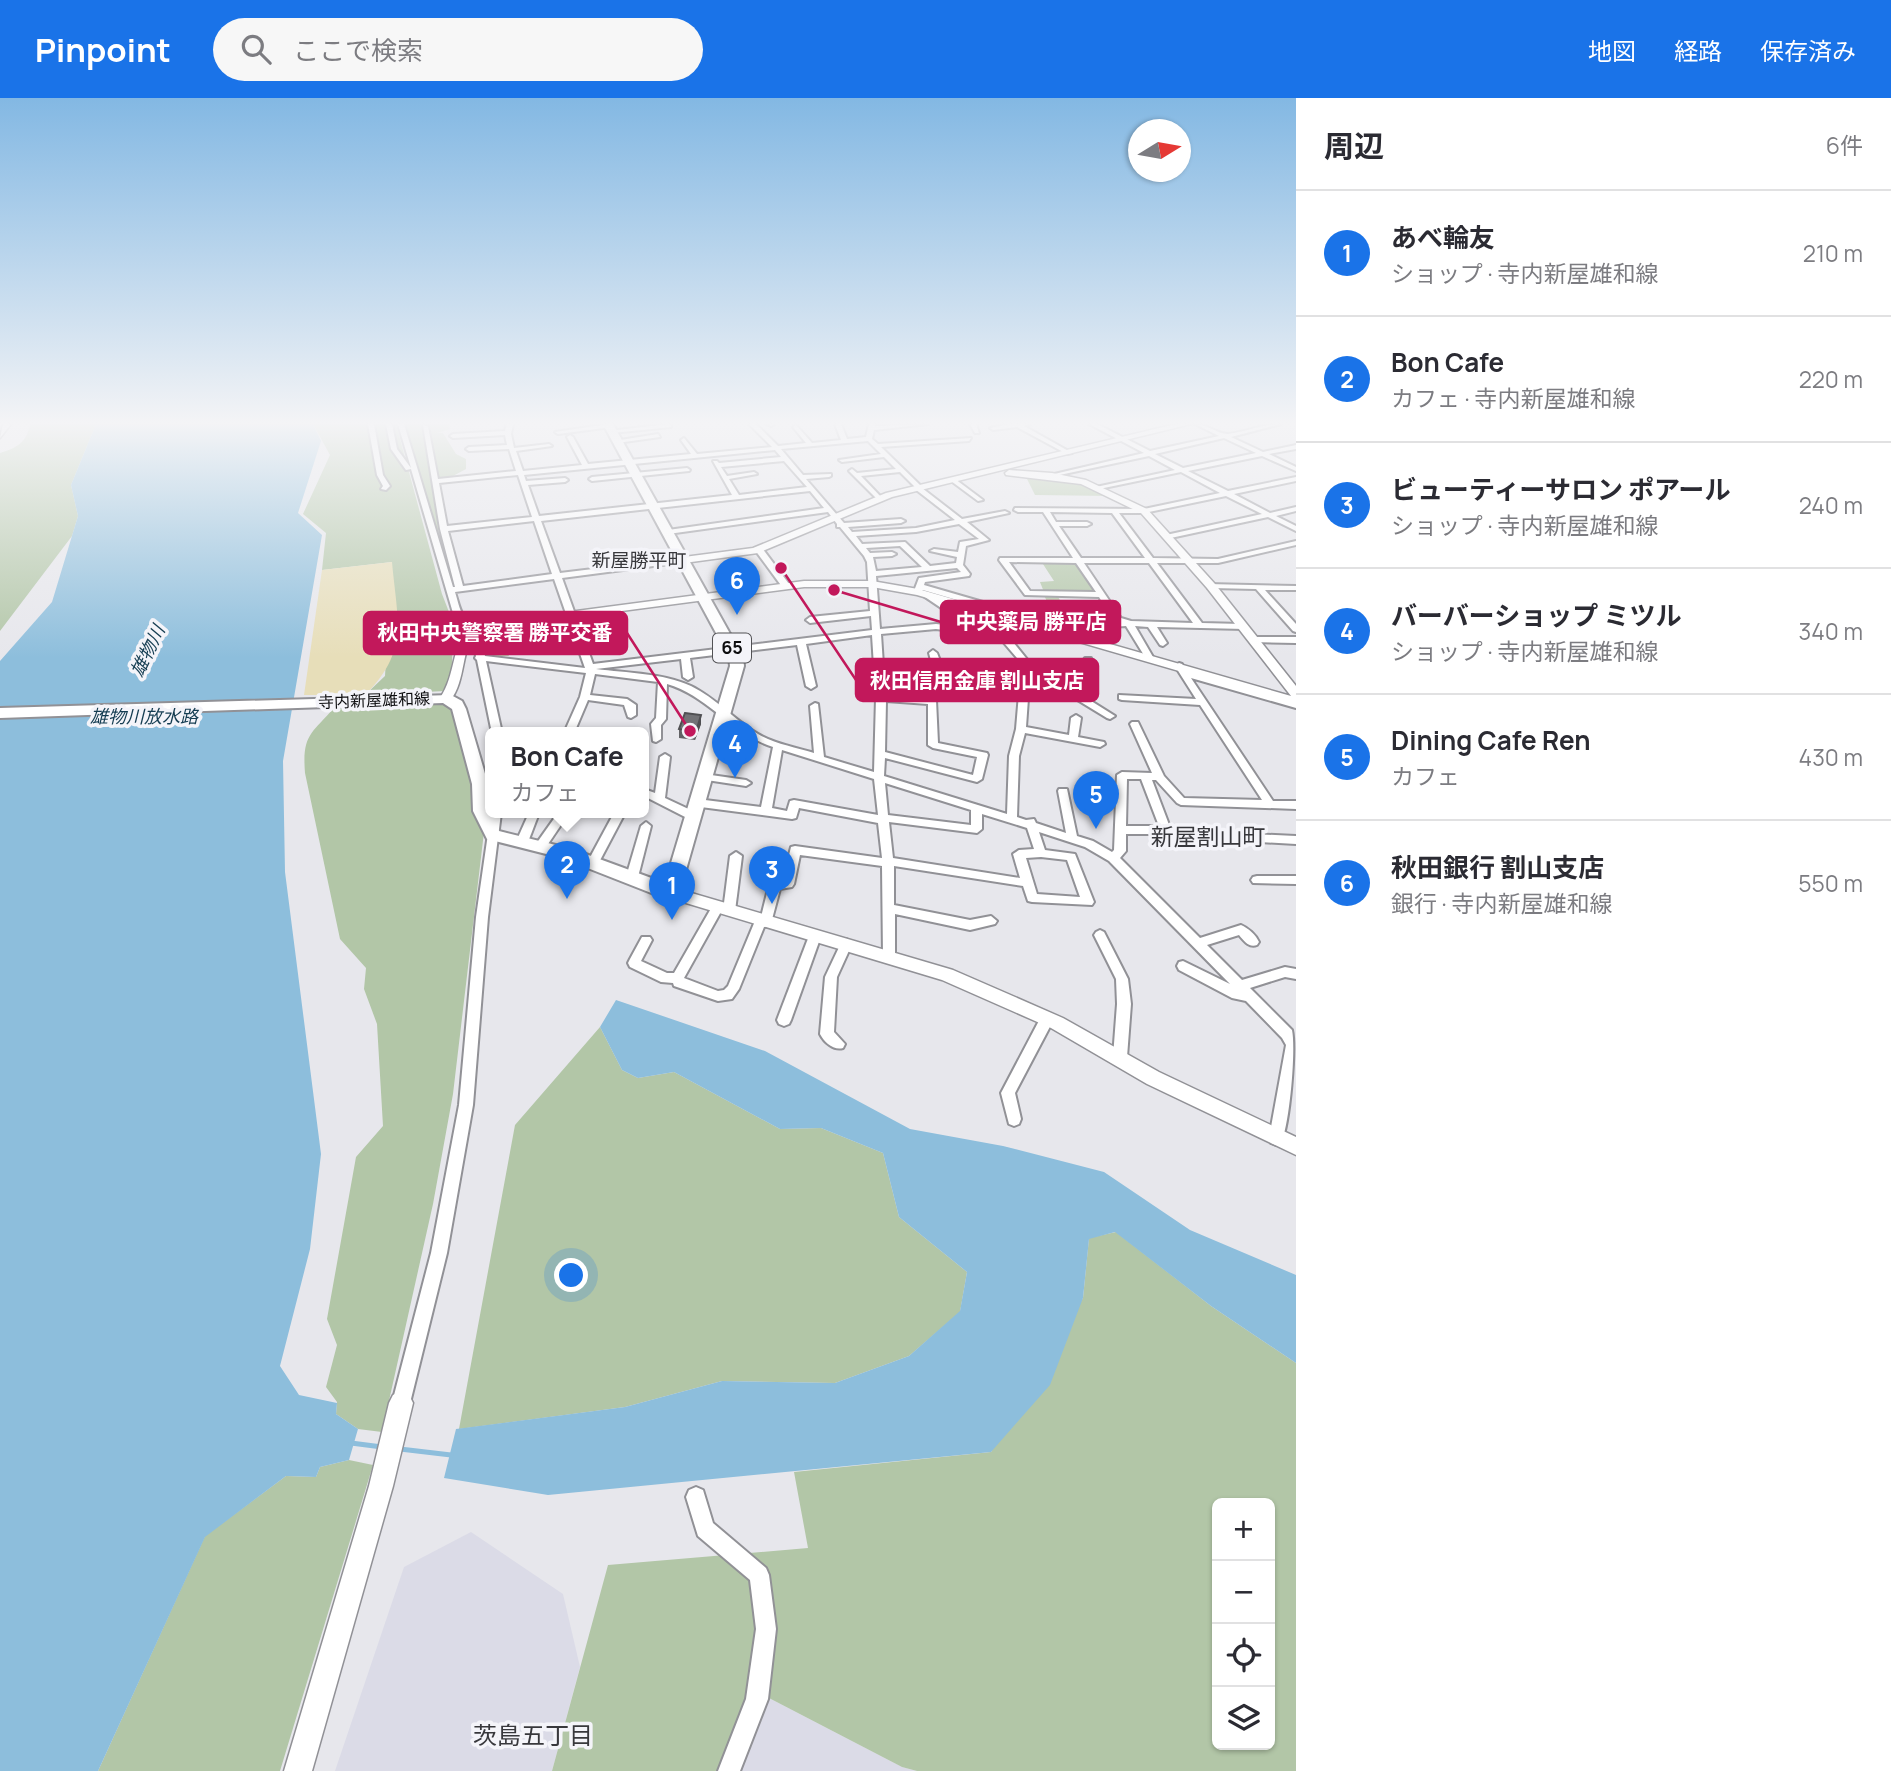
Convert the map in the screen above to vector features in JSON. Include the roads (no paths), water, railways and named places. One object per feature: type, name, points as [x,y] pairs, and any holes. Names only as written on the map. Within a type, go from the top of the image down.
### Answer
[{"type":"main road","name":"65","points":[[651,502],[733,649],[737,666],[671,893]]},
{"type":"main road","name":"寺内新屋雄和線","points":[[0,713],[442,698],[457,704],[459,709],[480,784],[481,811],[493,835]]},
{"type":"main road","points":[[493,835],[593,863],[671,893]]},
{"type":"street","points":[[422,502],[460,620],[474,627]]},
{"type":"street","points":[[440,502],[459,587]]},
{"type":"street","points":[[531,502],[591,669],[585,697],[572,727]]},
{"type":"street","points":[[536,515],[690,502]]},
{"type":"street","points":[[820,502],[868,555],[872,579],[881,698],[880,777],[888,862],[889,956]]},
{"type":"street","points":[[449,590],[759,550],[870,502]]},
{"type":"street","points":[[922,591],[922,580],[966,574],[959,565],[963,544],[985,540],[937,502]]},
{"type":"street","points":[[1127,502],[1144,511],[1169,537],[1296,694]]},
{"type":"street","points":[[1018,510],[1144,511],[1188,502]]},
{"type":"street","points":[[1243,502],[1296,529]]},
{"type":"street","points":[[444,529],[578,506]]},
{"type":"street","points":[[1169,537],[1296,509]]},
{"type":"street","points":[[1045,510],[1118,620],[1129,624],[1149,657]]},
{"type":"street","points":[[1114,511],[1200,626]]},
{"type":"street","points":[[851,534],[907,531],[1005,513]]},
{"type":"street","points":[[668,532],[833,518],[901,521]]},
{"type":"street","points":[[1054,524],[1087,524]]},
{"type":"street","points":[[1101,595],[1028,593],[1003,560],[1218,561],[1296,543]]},
{"type":"street","points":[[860,546],[902,544],[928,569]]},
{"type":"street","points":[[759,550],[786,586]]},
{"type":"street","points":[[934,551],[961,555]]},
{"type":"street","points":[[868,555],[892,554]]},
{"type":"street","points":[[442,698],[453,688],[466,634],[474,627],[786,586],[872,579],[959,565]]},
{"type":"street","points":[[872,579],[1054,629],[1296,703]]},
{"type":"street","points":[[1210,586],[1296,588]]},
{"type":"street","points":[[1258,587],[1296,629]]},
{"type":"street","points":[[922,591],[959,598],[1042,622],[1054,629]]},
{"type":"street","points":[[922,591],[982,632]]},
{"type":"street","points":[[959,598],[981,593]]},
{"type":"street","points":[[810,620],[873,613]]},
{"type":"street","points":[[591,669],[733,649],[937,626],[1003,636],[1054,629],[1129,624],[1242,627]]},
{"type":"street","points":[[1151,624],[1163,643]]},
{"type":"street","points":[[474,627],[496,727]]},
{"type":"street","points":[[1003,636],[1020,653],[1021,659],[1110,716]]},
{"type":"street","points":[[1258,644],[1296,640]]},
{"type":"street","points":[[801,642],[811,686]]},
{"type":"street","points":[[1258,644],[1296,646]]},
{"type":"street","points":[[878,667],[939,671],[933,653]]},
{"type":"street","points":[[685,657],[688,677]]},
{"type":"street","points":[[479,658],[591,669],[663,680],[692,690],[750,734],[819,758],[1030,822],[1072,837],[1113,858],[1199,943],[1295,1045],[1276,1138]]},
{"type":"street","points":[[984,680],[990,665],[1011,668],[1021,659]]},
{"type":"street","points":[[1067,690],[1088,660]]},
{"type":"street","points":[[1181,669],[1270,804]]},
{"type":"street","points":[[1012,817],[1014,757],[1021,729],[1026,682],[1049,679]]},
{"type":"street","points":[[656,739],[656,724],[661,719],[663,680]]},
{"type":"street","points":[[585,697],[627,702],[631,705],[631,715]]},
{"type":"street","points":[[1122,697],[1202,702]]},
{"type":"street","points":[[880,754],[977,779],[983,755],[933,745],[933,702],[881,698]]},
{"type":"street","points":[[815,706],[819,758]]},
{"type":"street","points":[[1073,739],[1076,718]]},
{"type":"street","points":[[1135,724],[1159,777],[1181,801],[1296,805]]},
{"type":"street","points":[[1021,729],[1100,744]]},
{"type":"street","points":[[766,811],[778,745]]},
{"type":"street","points":[[659,800],[664,757]]},
{"type":"street","points":[[1113,858],[1120,852],[1122,775],[1159,777]]},
{"type":"street","points":[[1121,830],[1166,830],[1145,776]]},
{"type":"street","points":[[704,777],[746,783]]},
{"type":"street","points":[[1063,791],[1072,837]]},
{"type":"street","points":[[649,795],[659,800],[695,809],[766,811],[792,816],[794,804],[884,819],[978,828],[976,807]]},
{"type":"street","points":[[298,1771],[381,1486],[439,1253],[467,1105],[482,917],[495,818]]},
{"type":"street","points":[[522,842],[532,818]]},
{"type":"street","points":[[540,847],[560,818]]},
{"type":"street","points":[[593,863],[617,818]]},
{"type":"street","points":[[1030,822],[1041,853]]},
{"type":"street","points":[[632,877],[646,826]]},
{"type":"street","points":[[1229,837],[1296,840]]},
{"type":"street","points":[[678,978],[679,982],[718,996],[727,995],[733,989],[763,922],[775,885],[788,884],[795,850],[1028,883]]},
{"type":"street","points":[[1041,853],[1071,857],[1088,902],[1032,898],[1019,854],[1041,853]]},
{"type":"street","points":[[678,978],[723,909],[736,856]]},
{"type":"street","points":[[1257,880],[1296,880]]},
{"type":"street","points":[[671,893],[947,975],[1046,1019],[1153,1077],[1296,1146]]},
{"type":"street","points":[[888,908],[970,925],[991,921]]},
{"type":"street","points":[[1199,943],[1241,930],[1253,942]]},
{"type":"street","points":[[1100,935],[1122,979],[1124,1004],[1120,1057]]},
{"type":"street","points":[[784,1020],[815,936]]},
{"type":"street","points":[[646,940],[634,963],[666,978],[678,978]]},
{"type":"street","points":[[838,1044],[827,1034],[831,977],[846,944]]},
{"type":"street","points":[[1183,966],[1237,995],[1285,972],[1296,974]]},
{"type":"street","points":[[1014,1119],[1008,1093],[1046,1019]]},
{"type":"street","points":[[696,1497],[705,1529],[759,1575],[766,1629],[757,1699],[729,1771]]},
{"type":"water","points":[[75,502],[301,502],[298,513],[322,535],[283,761],[285,872],[321,1154],[310,1249],[280,1366],[299,1395],[337,1403],[336,1414],[358,1429],[349,1460],[320,1467],[316,1477],[286,1476],[205,1537],[98,1771],[0,1771],[0,661],[52,602],[78,516]]},
{"type":"water","points":[[616,1000],[765,1051],[910,1129],[1003,1146],[1104,1172],[1190,1230],[1296,1275],[1296,1363],[1211,1306],[1115,1232],[1089,1239],[1083,1298],[1050,1385],[991,1452],[548,1495],[444,1478],[456,1429],[625,1407],[722,1381],[835,1383],[909,1356],[960,1311],[967,1272],[899,1217],[883,1153],[821,1128],[780,1129],[674,1072],[638,1078],[622,1070],[600,1027]]},
{"type":"waterway","points":[[351,1443],[382,1447]]},
{"type":"waterway","points":[[400,1449],[451,1455]]},
{"type":"place","name":"秋田信用金庫 割山支店","points":[[781,568]]},
{"type":"place","name":"中央薬局 勝平店","points":[[834,590]]},
{"type":"place","name":"秋田銀行 割山支店","points":[[737,615]]},
{"type":"place","name":"秋田中央警察署 勝平交番","points":[[690,731]]},
{"type":"place","name":"バーバーショップ ミツル","points":[[735,778]]},
{"type":"place","name":"Dining Cafe Ren","points":[[1096,829]]},
{"type":"place","name":"Bon Cafe","points":[[567,899]]},
{"type":"place","name":"ビューティーサロン ポアール","points":[[772,904]]},
{"type":"place","name":"あべ輪友","points":[[672,920]]},
{"type":"district","name":"新屋勝平町","points":[[639,560]]},
{"type":"district","name":"新屋割山町","points":[[1208,837]]},
{"type":"district","name":"茨島五丁目","points":[[533,1736]]},
{"type":"water label","name":"雄物川","points":[[148,651]]},
{"type":"water label","name":"雄物川放水路","points":[[144,717]]}]
